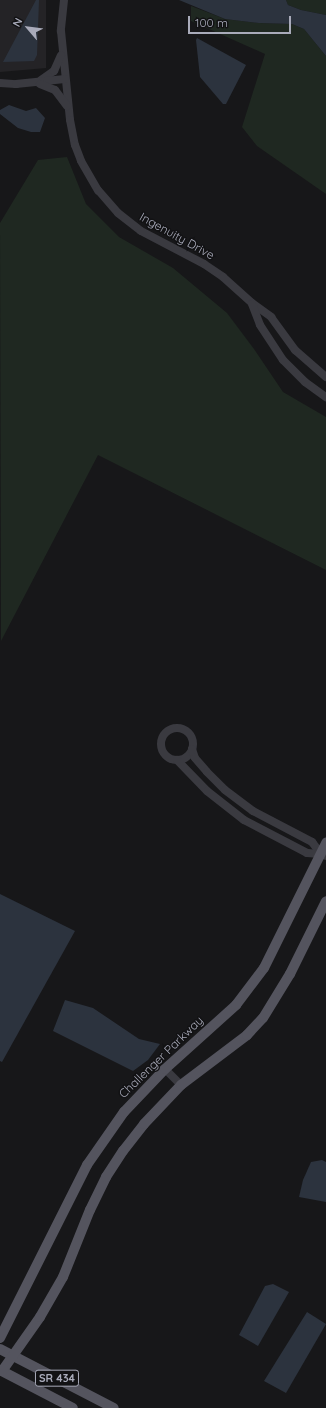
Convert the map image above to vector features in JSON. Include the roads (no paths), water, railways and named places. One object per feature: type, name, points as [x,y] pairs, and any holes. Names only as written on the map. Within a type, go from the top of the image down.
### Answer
[{"type":"main road","name":"Challenger Parkway","points":[[0,1338],[87,1165],[124,1112],[165,1068],[236,1005],[264,968],[323,855],[326,843]]},
{"type":"main road","points":[[1,1371],[40,1317],[63,1277],[90,1210],[106,1177],[144,1124],[181,1085],[247,1035],[263,1018],[290,974],[326,901]]},
{"type":"main road","name":"SR 434","points":[[0,1349],[114,1408]]},
{"type":"main road","name":"SR 434","points":[[1,1371],[73,1408]]},
{"type":"street","name":"Ingenuity Drive","points":[[64,0],[61,31],[68,108],[73,138],[81,161],[94,184],[112,208],[141,231],[214,270],[238,289],[252,303],[271,317],[295,350],[326,377]]},
{"type":"street","points":[[36,82],[49,76],[54,71],[62,51]]},
{"type":"street","points":[[0,83],[66,79]]},
{"type":"street","points":[[36,82],[55,90],[68,108]]},
{"type":"street","name":"Ingenuity Drive","points":[[252,303],[260,325],[283,360],[305,382],[326,397]]},
{"type":"street","points":[[177,760],[186,757],[192,749],[194,742],[187,730],[179,727],[170,729],[163,736],[161,747],[166,756],[177,760],[207,791],[244,820],[307,853],[323,855]]},
{"type":"street","points":[[192,749],[195,758],[225,790],[253,811],[312,842],[323,855]]},
{"type":"street","points":[[165,1068],[181,1085]]}]
